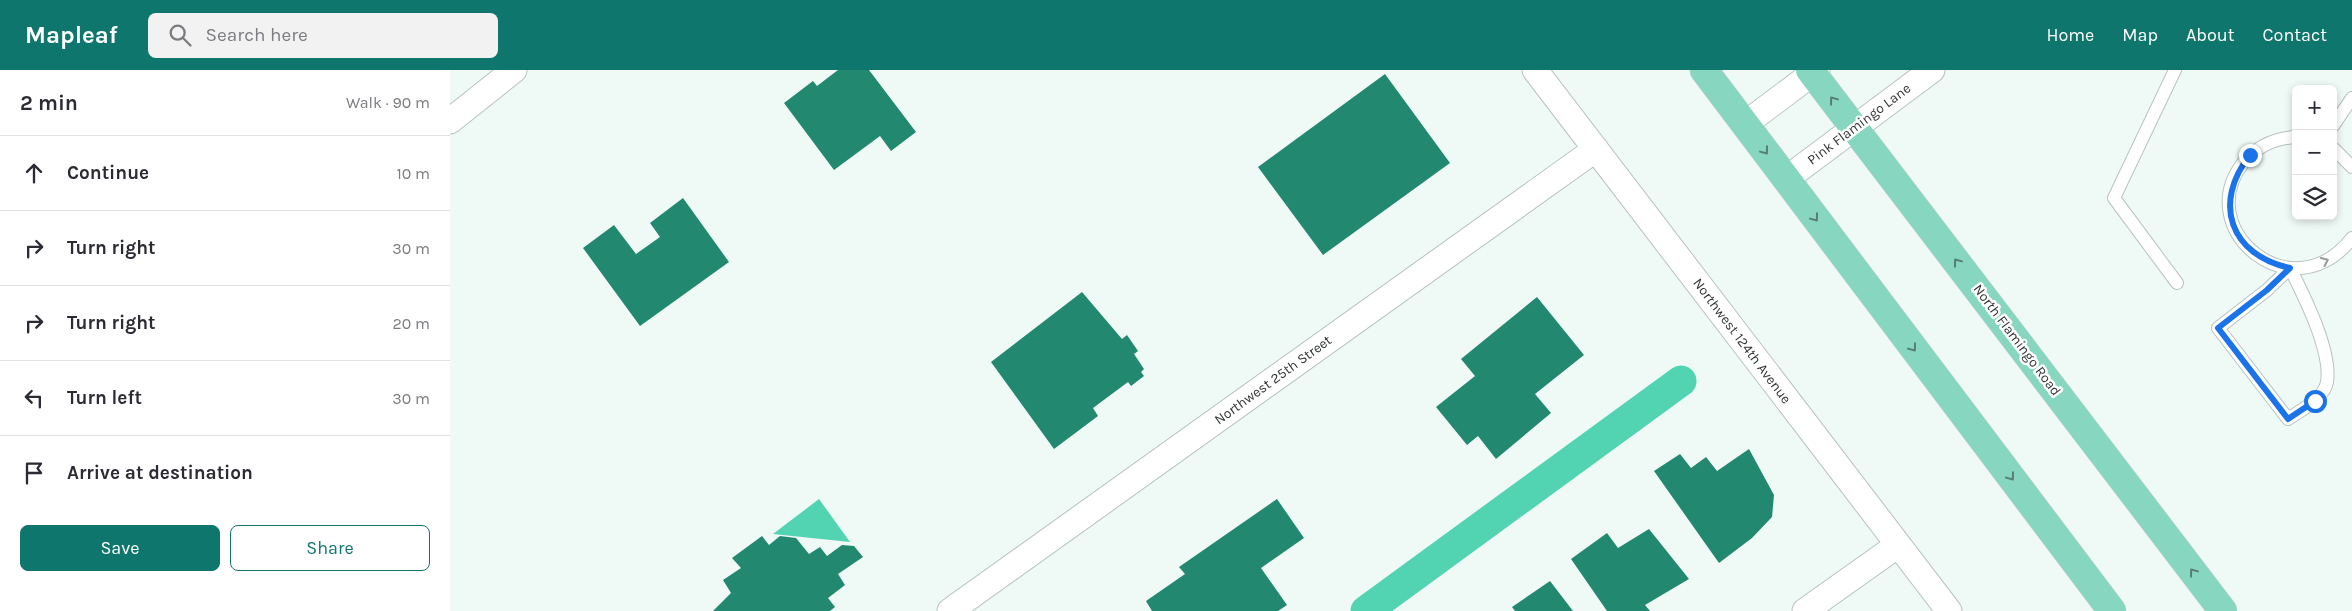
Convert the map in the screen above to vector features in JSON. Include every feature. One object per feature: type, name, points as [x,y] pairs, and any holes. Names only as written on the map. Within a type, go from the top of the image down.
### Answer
[{"type":"highway","points":[[1704,70],[2112,611]]},
{"type":"highway","name":"North Flamingo Road","points":[[1813,71],[1854,128],[2223,611]]},
{"type":"street","points":[[450,121],[514,70]]},
{"type":"street","name":"Northwest 124th Avenue","points":[[1535,70],[1949,611]]},
{"type":"street","name":"Pink Flamingo Lane","points":[[1786,179],[1932,70]]},
{"type":"street","points":[[1745,124],[1813,71]]},
{"type":"street","name":"Northwest 25th Street","points":[[950,611],[1596,149]]},
{"type":"street","points":[[1805,611],[1898,545]]},
{"type":"lane","points":[[2175,70],[2114,198],[2177,283]]},
{"type":"lane","points":[[2337,120],[2352,98]]},
{"type":"lane","points":[[2292,137],[2266,144],[2250,155],[2238,170],[2231,188],[2230,206],[2234,225],[2242,241],[2255,255],[2272,264],[2290,268],[2309,268],[2327,262],[2342,250],[2352,238]]},
{"type":"lane","points":[[2337,152],[2352,167]]},
{"type":"lane","points":[[2290,268],[2313,315],[2325,362],[2327,383],[2315,401],[2288,419],[2218,328],[2267,290],[2290,268]]},
{"type":"shaded area","points":[[819,499],[850,542],[773,534]]},
{"type":"building","points":[[838,70],[869,70],[916,132],[891,151],[880,136],[834,170],[784,103],[813,81],[817,86]]},
{"type":"building","points":[[1385,74],[1450,163],[1323,255],[1258,167]]},
{"type":"building","points":[[683,198],[729,262],[640,326],[583,248],[614,225],[636,254],[660,237],[650,223]]},
{"type":"building","points":[[1082,292],[1122,339],[1127,335],[1138,351],[1134,354],[1144,369],[1141,372],[1144,376],[1131,386],[1128,382],[1093,408],[1098,416],[1054,449],[991,362]]},
{"type":"building","points":[[1537,297],[1584,355],[1535,394],[1551,413],[1496,459],[1478,436],[1467,445],[1436,407],[1475,376],[1461,359]]},
{"type":"building","points":[[1749,449],[1774,495],[1772,517],[1752,538],[1719,563],[1654,471],[1680,454],[1691,468],[1706,457],[1717,471]]},
{"type":"building","points":[[1277,499],[1304,538],[1261,568],[1287,605],[1278,611],[1152,611],[1146,601],[1185,574],[1179,567]]},
{"type":"building","points":[[1649,529],[1689,579],[1645,605],[1650,611],[1607,611],[1571,559],[1607,533],[1618,548]]},
{"type":"building","points":[[762,536],[769,545],[780,536],[796,538],[809,554],[820,547],[827,556],[842,545],[854,546],[863,557],[838,574],[845,585],[828,598],[835,607],[830,611],[713,611],[731,593],[723,580],[741,568],[732,558]]},
{"type":"building","points":[[1550,581],[1573,611],[1515,611],[1512,607]]},
{"type":"waterway","points":[[1366,611],[1681,381]]},
{"type":"route","points":[[2250,155],[2238,170],[2231,188],[2230,206],[2234,225],[2242,241],[2255,255],[2272,264],[2290,268],[2267,290],[2218,328],[2288,419],[2315,401]]}]
